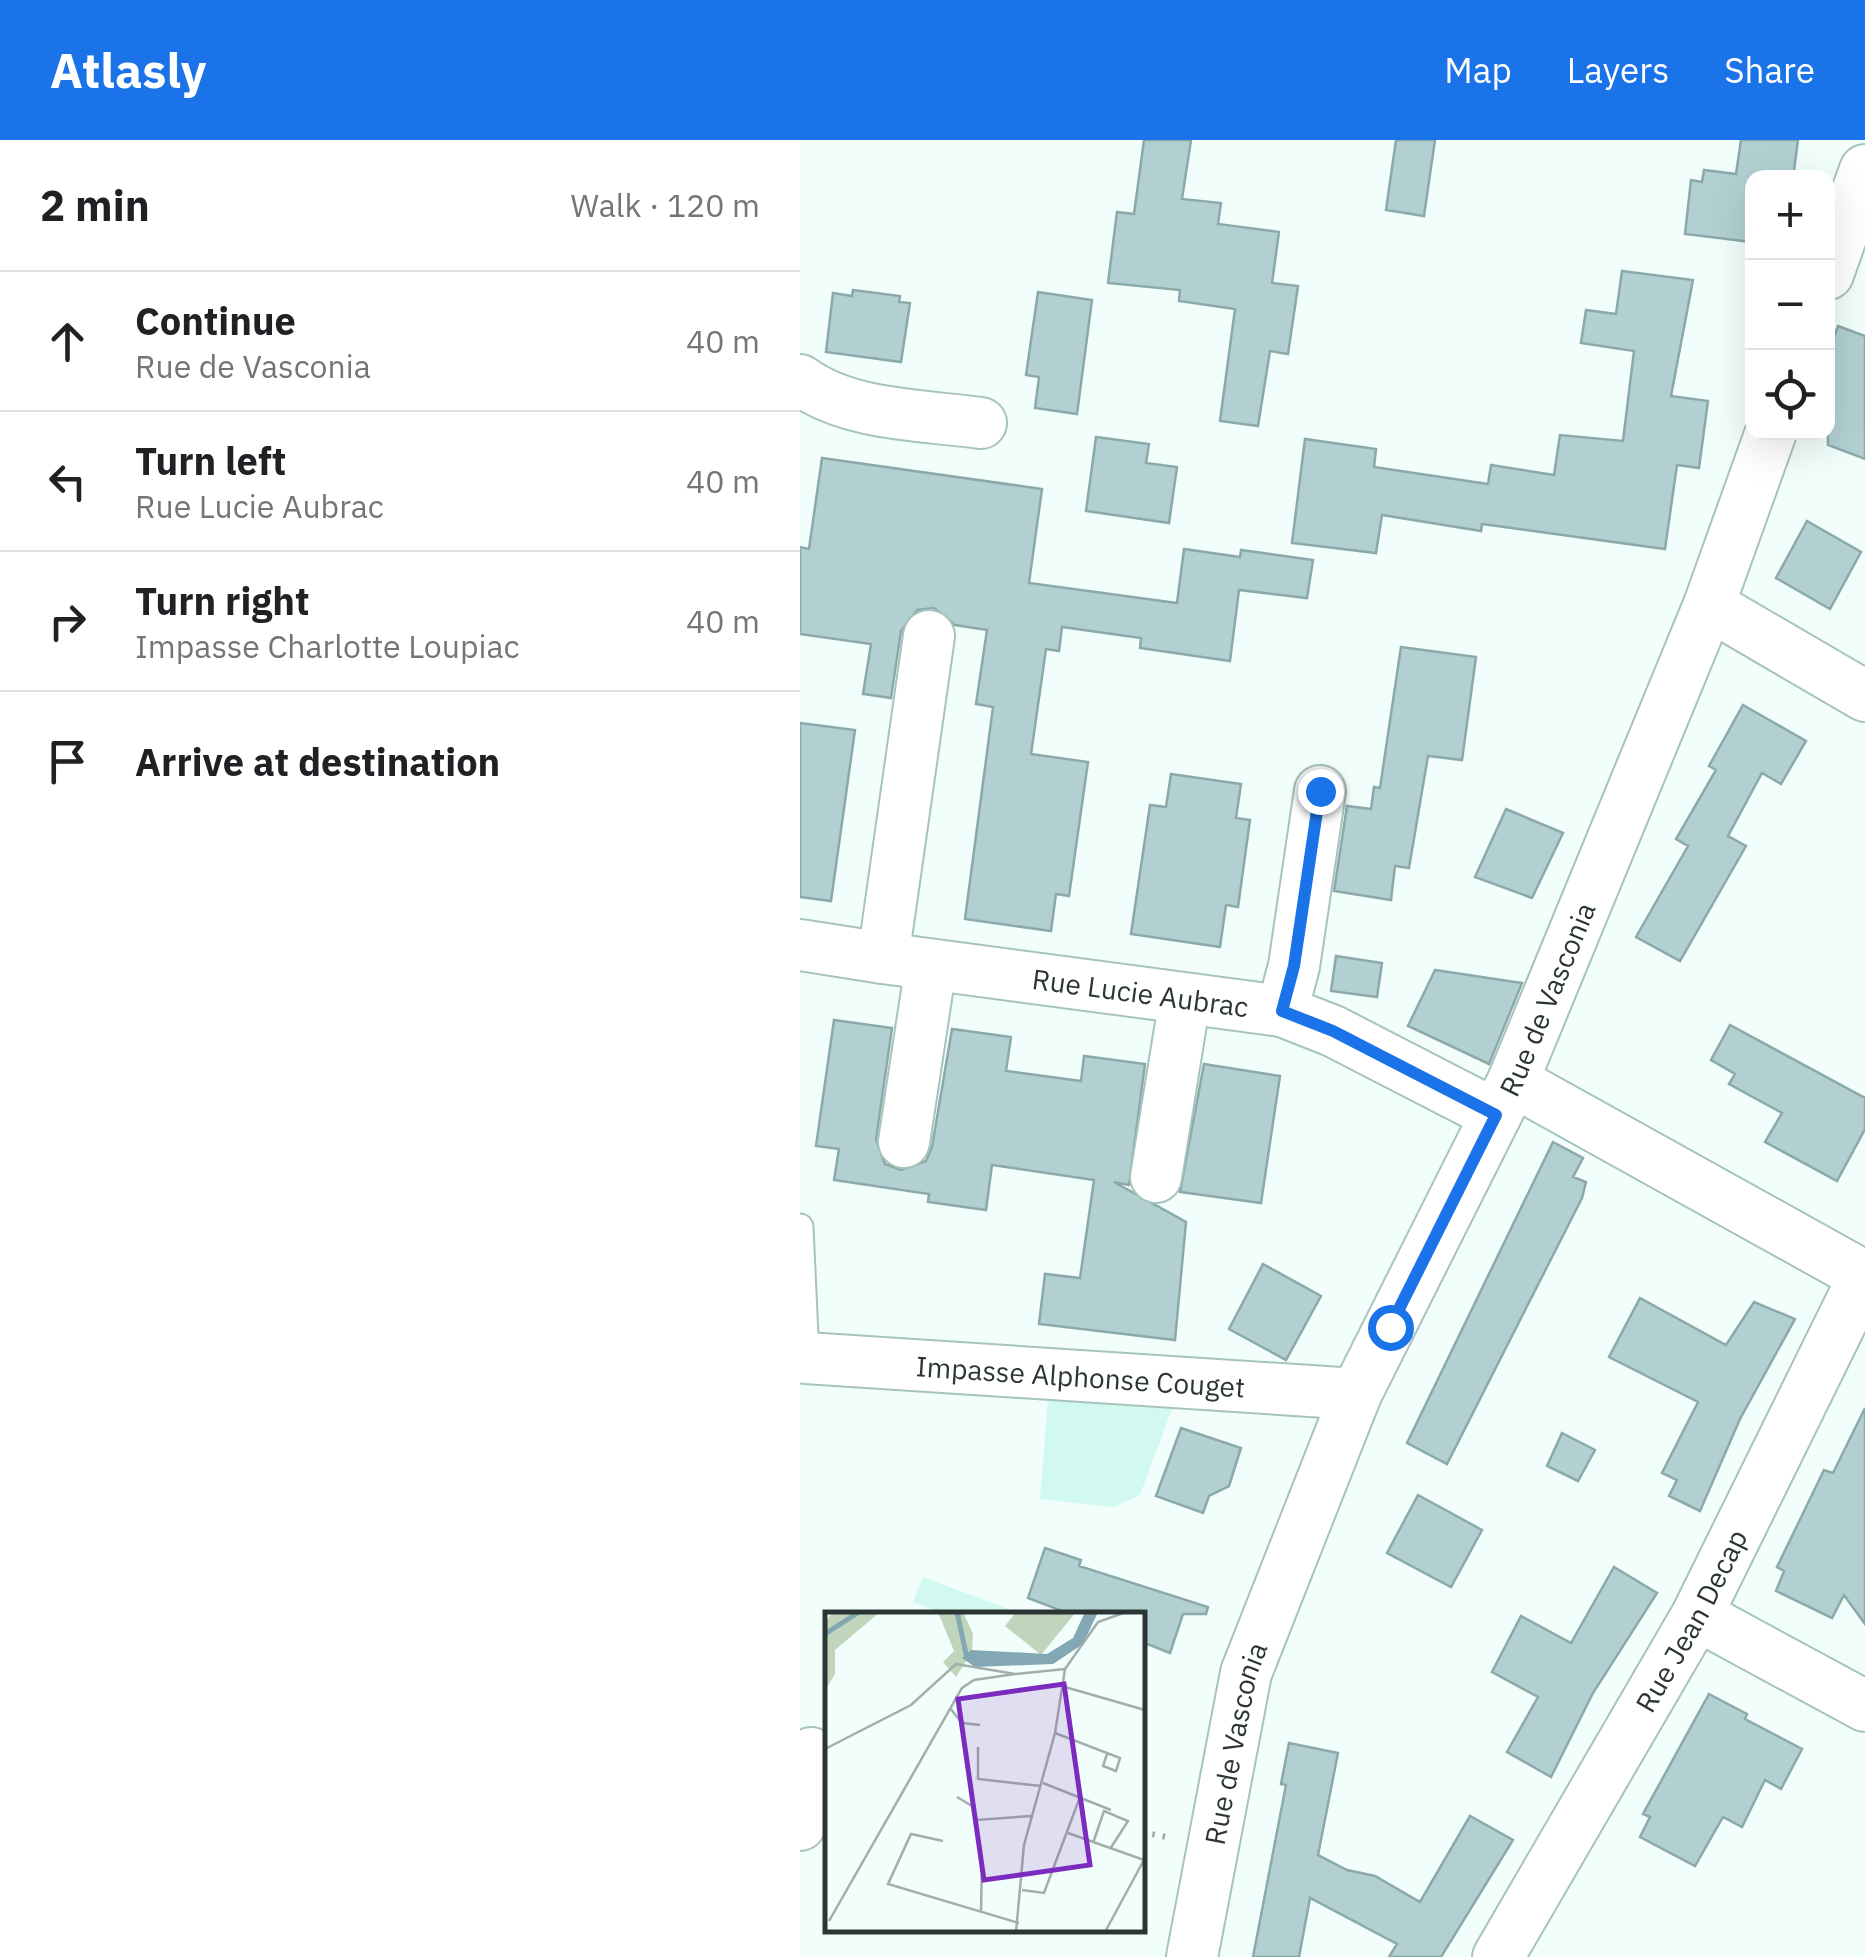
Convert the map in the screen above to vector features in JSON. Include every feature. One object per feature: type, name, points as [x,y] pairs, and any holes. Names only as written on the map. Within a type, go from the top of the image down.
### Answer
[{"type":"street","points":[[1833,260],[1865,170]]},
{"type":"street","points":[[800,380],[816,392],[861,406],[981,423]]},
{"type":"street","name":"Rue de Vasconia","points":[[1192,1957],[1246,1673],[1356,1394],[1504,1098],[1709,605],[1768,440]]},
{"type":"street","points":[[1709,605],[1865,696]]},
{"type":"street","points":[[883,958],[929,636]]},
{"type":"street","points":[[1282,1011],[1294,966],[1320,791]]},
{"type":"street","name":"Rue Lucie Aubrac","points":[[800,946],[1282,1011],[1504,1098],[1865,1276]]},
{"type":"street","points":[[904,1142],[931,964]]},
{"type":"street","points":[[1156,1177],[1185,999]]},
{"type":"street","name":"Rue Jean Decap","points":[[1498,1957],[1697,1615],[1865,1276]]},
{"type":"street","name":"Impasse Alphonse Couget","points":[[806,1358],[1356,1394]]},
{"type":"street","points":[[1697,1615],[1865,1706]]},
{"type":"street","points":[[800,1825],[811,1753]]},
{"type":"lane","points":[[800,1227],[806,1358]]},
{"type":"shaded area","points":[[1048,1398],[1172,1409],[1140,1495],[1115,1507],[1040,1499]]},
{"type":"shaded area","points":[[923,1577],[1017,1612],[939,1612],[913,1602]]},
{"type":"building","points":[[1144,140],[1191,140],[1182,199],[1221,203],[1218,224],[1279,232],[1272,283],[1298,286],[1288,354],[1270,351],[1258,426],[1220,421],[1235,309],[1179,301],[1180,290],[1108,283],[1117,212],[1134,214]]},
{"type":"building","points":[[1396,140],[1435,140],[1424,216],[1386,210]]},
{"type":"building","points":[[1741,140],[1798,140],[1794,170],[1745,170],[1745,241],[1685,234],[1691,180],[1702,182],[1704,170],[1736,174]]},
{"type":"building","points":[[1622,271],[1693,280],[1671,396],[1708,401],[1699,468],[1677,465],[1665,549],[1482,524],[1481,531],[1382,515],[1376,553],[1292,543],[1305,439],[1376,449],[1374,467],[1488,484],[1491,465],[1554,475],[1560,435],[1623,441],[1634,351],[1581,343],[1586,310],[1616,314]]},
{"type":"building","points":[[853,290],[900,296],[899,302],[910,303],[901,362],[826,352],[833,293],[852,296]]},
{"type":"building","points":[[1038,292],[1092,300],[1077,414],[1035,408],[1039,377],[1026,375]]},
{"type":"building","points":[[1838,326],[1865,336],[1865,459],[1828,445],[1828,440],[1835,440]]},
{"type":"building","points":[[1096,437],[1149,444],[1146,463],[1177,467],[1169,523],[1086,511]]},
{"type":"building","points":[[822,458],[1042,489],[1029,583],[1177,603],[1184,549],[1240,557],[1241,550],[1313,560],[1307,598],[1239,590],[1230,661],[1140,648],[1141,638],[1062,627],[1059,651],[1046,649],[1031,754],[1088,762],[1069,896],[1056,894],[1051,931],[965,919],[993,707],[976,704],[987,630],[955,625],[934,608],[917,610],[901,631],[891,698],[863,694],[871,644],[800,634],[800,547],[809,549]]},
{"type":"building","points":[[1807,521],[1861,552],[1830,609],[1776,578]]},
{"type":"building","points":[[1401,647],[1476,657],[1462,760],[1428,756],[1409,868],[1395,866],[1391,900],[1334,891],[1347,806],[1371,809],[1374,787],[1380,788]]},
{"type":"building","points":[[1743,705],[1806,741],[1781,784],[1762,773],[1728,836],[1746,846],[1680,961],[1636,937],[1688,846],[1676,839],[1716,770],[1709,766]]},
{"type":"building","points":[[800,723],[855,730],[831,901],[800,897]]},
{"type":"building","points":[[1171,774],[1241,784],[1236,818],[1250,820],[1238,907],[1226,905],[1220,947],[1131,934],[1150,805],[1166,807]]},
{"type":"building","points":[[1506,809],[1563,833],[1532,898],[1475,877]]},
{"type":"building","points":[[1336,956],[1382,963],[1377,997],[1331,991]]},
{"type":"building","points":[[1435,970],[1522,983],[1489,1064],[1408,1026]]},
{"type":"building","points":[[834,1020],[892,1028],[876,1139],[885,1164],[901,1170],[926,1161],[932,1147],[952,1029],[1011,1037],[1006,1071],[1081,1081],[1084,1056],[1145,1064],[1129,1185],[1114,1182],[1186,1222],[1175,1340],[1039,1324],[1045,1274],[1080,1278],[1094,1180],[992,1165],[986,1210],[928,1202],[929,1194],[834,1180],[839,1149],[816,1146]]},
{"type":"building","points":[[1730,1025],[1865,1098],[1865,1129],[1837,1181],[1765,1142],[1782,1113],[1729,1084],[1735,1074],[1711,1060]]},
{"type":"building","points":[[1204,1064],[1280,1076],[1261,1203],[1180,1192]]},
{"type":"building","points":[[1553,1142],[1583,1158],[1573,1177],[1586,1182],[1582,1198],[1447,1464],[1407,1443]]},
{"type":"building","points":[[1263,1264],[1321,1296],[1286,1360],[1229,1329]]},
{"type":"building","points":[[1640,1298],[1726,1345],[1754,1302],[1795,1319],[1740,1419],[1700,1511],[1669,1496],[1677,1480],[1662,1473],[1698,1402],[1609,1357]]},
{"type":"building","points":[[1865,1408],[1865,1624],[1844,1595],[1832,1618],[1776,1591],[1784,1571],[1777,1567],[1824,1470],[1833,1473]]},
{"type":"building","points":[[1181,1428],[1241,1448],[1229,1486],[1209,1496],[1203,1513],[1156,1496]]},
{"type":"building","points":[[1562,1433],[1595,1450],[1578,1481],[1547,1466]]},
{"type":"building","points":[[1418,1495],[1482,1530],[1451,1587],[1387,1553]]},
{"type":"building","points":[[1045,1548],[1081,1560],[1079,1566],[1208,1607],[1206,1614],[1183,1614],[1170,1653],[1145,1643],[1145,1612],[1065,1612],[1028,1598]]},
{"type":"building","points":[[1614,1567],[1657,1593],[1593,1693],[1551,1777],[1507,1752],[1538,1697],[1492,1672],[1521,1616],[1571,1643]]},
{"type":"building","points":[[1709,1694],[1747,1714],[1745,1719],[1802,1749],[1781,1789],[1765,1780],[1742,1827],[1723,1817],[1695,1866],[1640,1837],[1650,1817],[1643,1814]]},
{"type":"building","points":[[1289,1743],[1338,1753],[1318,1855],[1347,1870],[1375,1876],[1420,1902],[1470,1816],[1513,1840],[1441,1957],[1389,1957],[1397,1944],[1310,1898],[1299,1957],[1253,1957],[1286,1785],[1281,1784]]},
{"type":"route","points":[[1320,791],[1294,966],[1282,1011],[1333,1031],[1496,1115],[1390,1327]]}]
